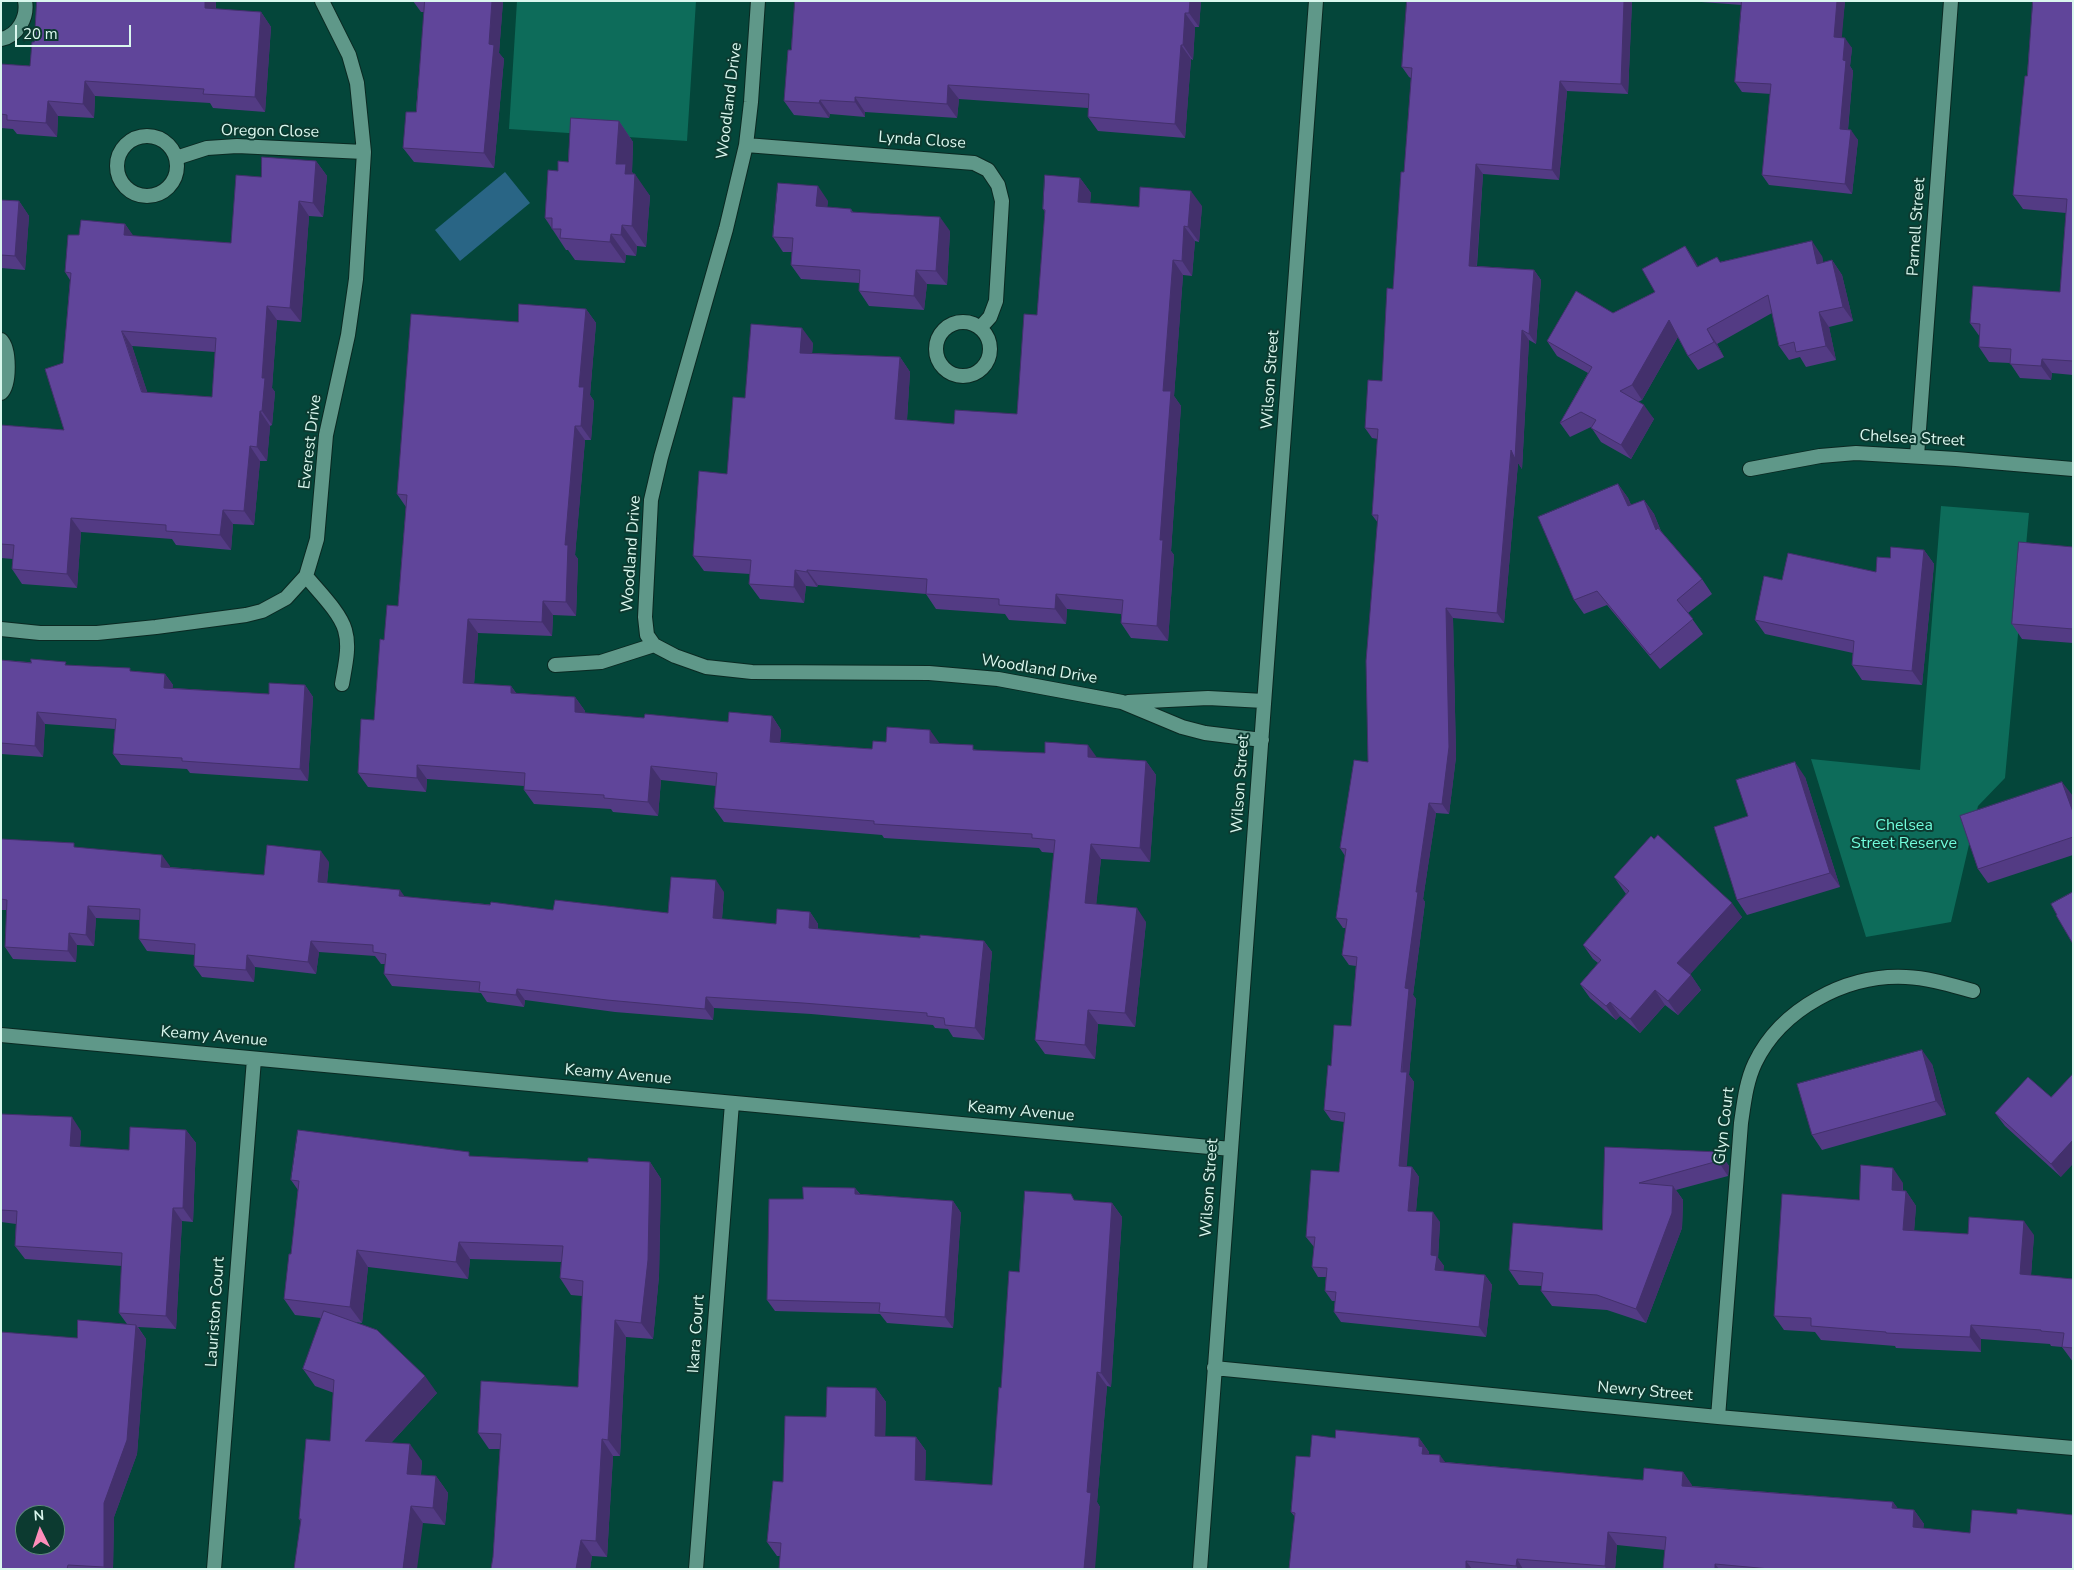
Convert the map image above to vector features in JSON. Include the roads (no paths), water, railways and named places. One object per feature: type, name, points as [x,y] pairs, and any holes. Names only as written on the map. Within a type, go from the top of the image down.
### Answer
[{"type":"street","points":[[1,40],[14,33],[22,25],[26,15],[26,1]]},
{"type":"street","name":"Everest Drive","points":[[1,630],[40,633],[97,633],[246,615],[262,611],[286,598],[306,576],[317,539],[326,435],[348,335],[355,288],[364,152],[362,114],[357,83],[349,55],[322,1]]},
{"type":"street","name":"Woodland Drive","points":[[758,1],[746,145],[726,229],[661,457],[651,500],[645,617],[648,635],[654,645],[675,656],[706,668],[752,672],[929,673],[988,678],[1122,702],[1190,729],[1205,733],[1262,740]]},
{"type":"street","name":"Wilson Street","points":[[1200,1569],[1316,1]]},
{"type":"street","name":"Parnell Street","points":[[1917,456],[1951,1]]},
{"type":"street","points":[[139,137],[155,137],[164,141],[172,148],[176,158],[177,167],[173,181],[164,192],[155,195],[136,194],[121,182],[117,173],[117,162],[120,153],[126,144],[139,137]]},
{"type":"street","name":"Lynda Close","points":[[746,145],[974,163],[988,170],[998,185],[1002,201],[1002,220],[996,300],[990,317],[980,328]]},
{"type":"street","name":"Oregon Close","points":[[176,158],[207,148],[237,146],[364,152]]},
{"type":"street","points":[[1,340],[6,350],[8,362],[5,388],[1,393]]},
{"type":"street","name":"Chelsea Street","points":[[1750,469],[1829,455],[1856,453],[2073,469]]},
{"type":"street","points":[[306,576],[332,609],[344,629],[347,651],[342,684]]},
{"type":"street","points":[[554,665],[601,662],[654,645]]},
{"type":"street","name":"Woodland Drive","points":[[1122,702],[1208,698],[1264,701]]},
{"type":"street","name":"Glyn Court","points":[[1718,1416],[1741,1122],[1746,1092],[1755,1064],[1771,1039],[1792,1015],[1817,999],[1849,985],[1885,978],[1907,977],[1940,982],[1973,991]]},
{"type":"street","name":"Keamy Avenue","points":[[1,1035],[1231,1149]]},
{"type":"street","name":"Lauriston Court","points":[[214,1569],[254,1059]]},
{"type":"street","name":"Ikara Court","points":[[696,1569],[732,1103]]},
{"type":"street","name":"Newry Street","points":[[1214,1368],[2073,1448]]},
{"type":"water","points":[[505,172],[530,203],[460,261],[435,230]]},
{"type":"park label","name":"Chelsea Street Reserve","points":[[1904,835]]}]
